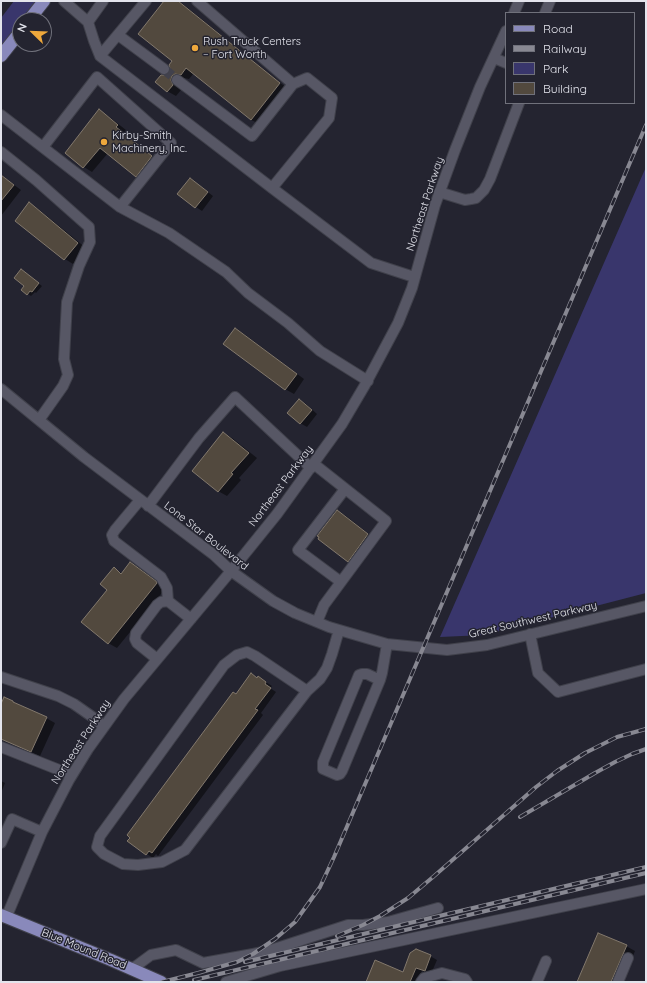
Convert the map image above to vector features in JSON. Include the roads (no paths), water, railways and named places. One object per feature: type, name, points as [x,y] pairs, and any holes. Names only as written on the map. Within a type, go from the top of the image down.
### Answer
[{"type":"main road","points":[[35,12],[44,1]]},
{"type":"main road","points":[[1,56],[12,42]]},
{"type":"main road","name":"Blue Mound Road","points":[[4,916],[162,982]]},
{"type":"street","points":[[64,1],[88,22],[100,56],[371,263],[414,277]]},
{"type":"street","points":[[88,22],[103,1]]},
{"type":"street","points":[[100,56],[146,1]]},
{"type":"street","points":[[197,1],[293,84]]},
{"type":"street","points":[[514,12],[519,1]]},
{"type":"street","points":[[545,12],[550,1]]},
{"type":"street","name":"Northeast Parkway","points":[[4,916],[42,832],[72,774],[88,749],[124,699],[277,514],[342,424],[368,381],[398,323],[412,288],[439,192],[480,87],[505,33]]},
{"type":"street","points":[[118,35],[164,69]]},
{"type":"street","points":[[494,58],[505,63]]},
{"type":"street","points":[[42,147],[97,77],[171,144],[120,207]]},
{"type":"street","points":[[177,80],[252,136],[293,84],[307,78],[332,98],[328,118],[272,188]]},
{"type":"street","points":[[439,192],[465,200],[476,198],[484,190],[490,179],[519,104]]},
{"type":"street","points":[[1,115],[120,207],[169,233],[226,272],[248,293],[288,323],[320,351],[368,381]]},
{"type":"street","points":[[1,152],[36,180],[89,227],[90,242],[67,302],[64,359],[68,375],[63,386],[39,420]]},
{"type":"street","name":"Lone Star Boulevard","points":[[1,389],[84,458],[272,601],[295,613],[338,630],[387,644],[423,647]]},
{"type":"street","points":[[168,601],[167,588],[162,577],[114,541],[112,535],[115,530],[144,503],[235,397],[312,466],[345,489],[386,521],[324,605],[317,622]]},
{"type":"street","points":[[341,582],[298,550],[345,489]]},
{"type":"street","points":[[157,659],[137,643],[135,638],[136,632],[158,605],[161,602],[168,601],[191,619]]},
{"type":"street","name":"Great Southwest Parkway","points":[[423,647],[447,650],[486,645],[646,606]]},
{"type":"street","points":[[307,691],[255,656],[247,652],[237,654],[224,664],[100,836],[97,847],[104,854],[123,864],[138,865],[162,862],[185,850],[307,691],[320,679],[327,668],[338,630]]},
{"type":"street","points":[[530,634],[538,673],[558,692],[646,669]]},
{"type":"street","points":[[380,680],[367,674],[360,675],[323,762],[323,769],[337,775],[342,771],[380,680],[387,644]]},
{"type":"street","points":[[1,677],[58,696],[74,704],[104,727]]},
{"type":"street","points":[[1,747],[72,774]]},
{"type":"street","points":[[1,843],[12,819],[42,832]]},
{"type":"street","points":[[226,982],[280,966],[646,888]]},
{"type":"street","points":[[132,969],[151,956],[176,950],[204,962],[253,954],[348,925],[388,922],[438,908]]},
{"type":"street","points":[[618,982],[628,958]]},
{"type":"street","points":[[537,982],[546,961]]},
{"type":"street","points":[[421,982],[424,978],[442,973],[466,979],[467,982]]},
{"type":"tunnel","points":[[164,69],[177,80]]},
{"type":"railway","points":[[198,973],[237,962],[253,954],[275,939],[295,922],[320,887],[646,125]]},
{"type":"railway","points":[[337,936],[380,916],[408,898],[536,787],[557,771],[585,753],[617,737],[646,729]]},
{"type":"railway","points":[[520,817],[615,762],[646,749]]},
{"type":"railway","points":[[245,962],[646,867]]},
{"type":"railway","points":[[194,980],[646,873]]},
{"type":"railway","points":[[162,982],[202,972]]},
{"type":"place","name":"Rush Truck Centers – Fort Worth","points":[[195,48]]},
{"type":"place","name":"Kirby-Smith Machinery, Inc.","points":[[104,142]]}]
